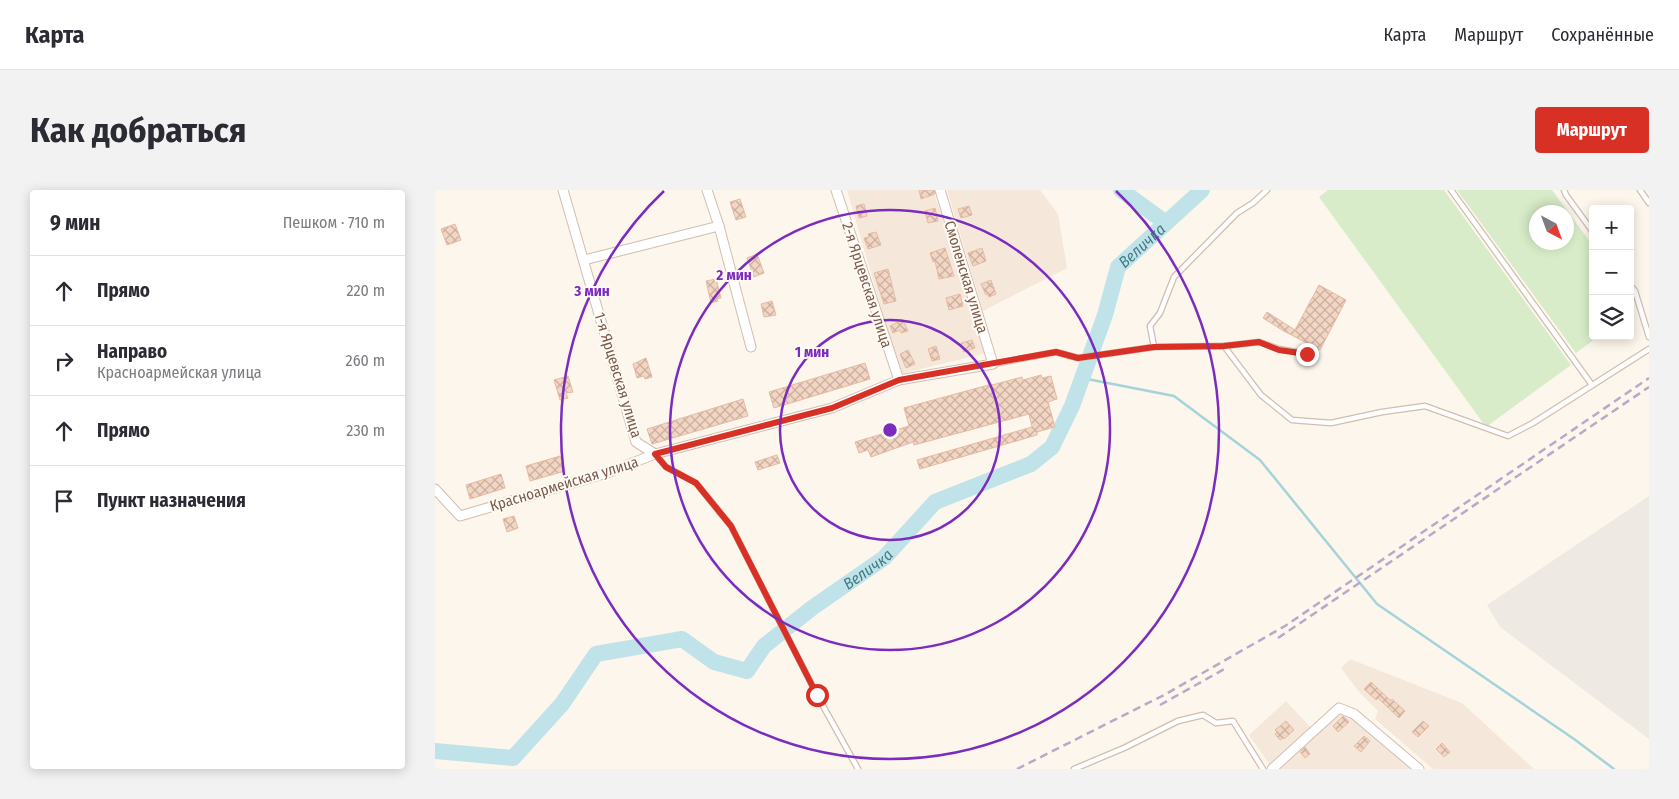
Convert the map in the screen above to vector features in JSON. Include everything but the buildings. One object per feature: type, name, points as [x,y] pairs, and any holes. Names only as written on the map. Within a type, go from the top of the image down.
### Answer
[{"type":"street","name":"1-я Ярцевская улица","points":[[563,190],[635,442],[655,454]]},
{"type":"street","points":[[707,190],[719,226],[751,346]]},
{"type":"street","name":"2-я Ярцевская улица","points":[[836,190],[899,380]]},
{"type":"street","name":"Смоленская улица","points":[[940,190],[993,364]]},
{"type":"street","points":[[583,260],[719,226]]},
{"type":"street","name":"Красноармейская улица","points":[[435,489],[460,516],[610,472],[655,454],[832,408],[899,380],[993,364]]},
{"type":"street","points":[[1272,769],[1339,708],[1355,714],[1419,769]]},
{"type":"lane","points":[[1154,347],[1150,326],[1160,313],[1173,277],[1237,213],[1253,203],[1267,190]]},
{"type":"lane","points":[[1451,190],[1593,385]]},
{"type":"lane","points":[[1564,190],[1589,227]]},
{"type":"lane","points":[[1640,190],[1649,203]]},
{"type":"lane","points":[[1634,290],[1649,337]]},
{"type":"lane","points":[[993,364],[1056,352],[1078,358],[1154,347],[1224,346],[1259,342],[1279,350],[1307,354]]},
{"type":"lane","points":[[1224,346],[1261,395],[1292,420],[1331,423],[1382,412],[1425,406],[1508,436],[1533,423],[1649,349]]},
{"type":"lane","points":[[655,454],[666,467],[696,483],[731,526],[817,695],[858,769]]},
{"type":"lane","points":[[1074,769],[1124,748],[1178,720],[1203,715],[1216,723],[1233,721],[1263,769]]},
{"type":"shaded area","points":[[847,190],[933,190],[987,353],[900,374]]},
{"type":"shaded area","points":[[947,190],[1040,190],[1058,214],[1067,268],[983,311]]},
{"type":"shaded area","points":[[1649,496],[1649,739],[1500,627],[1487,605]]},
{"type":"shaded area","points":[[1350,659],[1462,703],[1534,769],[1433,769],[1375,719],[1378,711],[1360,693],[1341,668]]},
{"type":"shaded area","points":[[1286,701],[1311,728],[1270,765],[1249,735]]},
{"type":"shaded area","points":[[1338,712],[1355,718],[1413,769],[1278,769]]},
{"type":"green space","points":[[1328,190],[1444,190],[1571,365],[1486,427],[1319,197]]},
{"type":"green space","points":[[1457,190],[1552,190],[1563,205],[1529,205],[1529,250],[1574,250],[1574,220],[1589,241],[1589,340],[1594,340],[1576,353]]},
{"type":"waterway","points":[[1121,190],[1166,223]]},
{"type":"waterway","name":"Величка","points":[[435,751],[513,758],[562,704],[596,654],[682,639],[714,662],[747,671],[764,646],[812,608],[884,558],[935,502],[1031,464],[1052,447],[1072,406],[1105,315],[1118,267],[1202,190]]},
{"type":"waterway","points":[[1082,378],[1174,396],[1260,460],[1377,604],[1574,739],[1614,769]]},
{"type":"railway","points":[[1017,769],[1164,695],[1285,626],[1649,378]]},
{"type":"railway","points":[[1278,638],[1649,387]]},
{"type":"railway","points":[[1160,705],[1228,667]]},
{"type":"route","points":[[817,695],[731,526],[696,483],[666,467],[655,454],[832,408],[899,380],[1056,352],[1078,358],[1154,347],[1224,346],[1259,342],[1279,350],[1307,354]]}]
